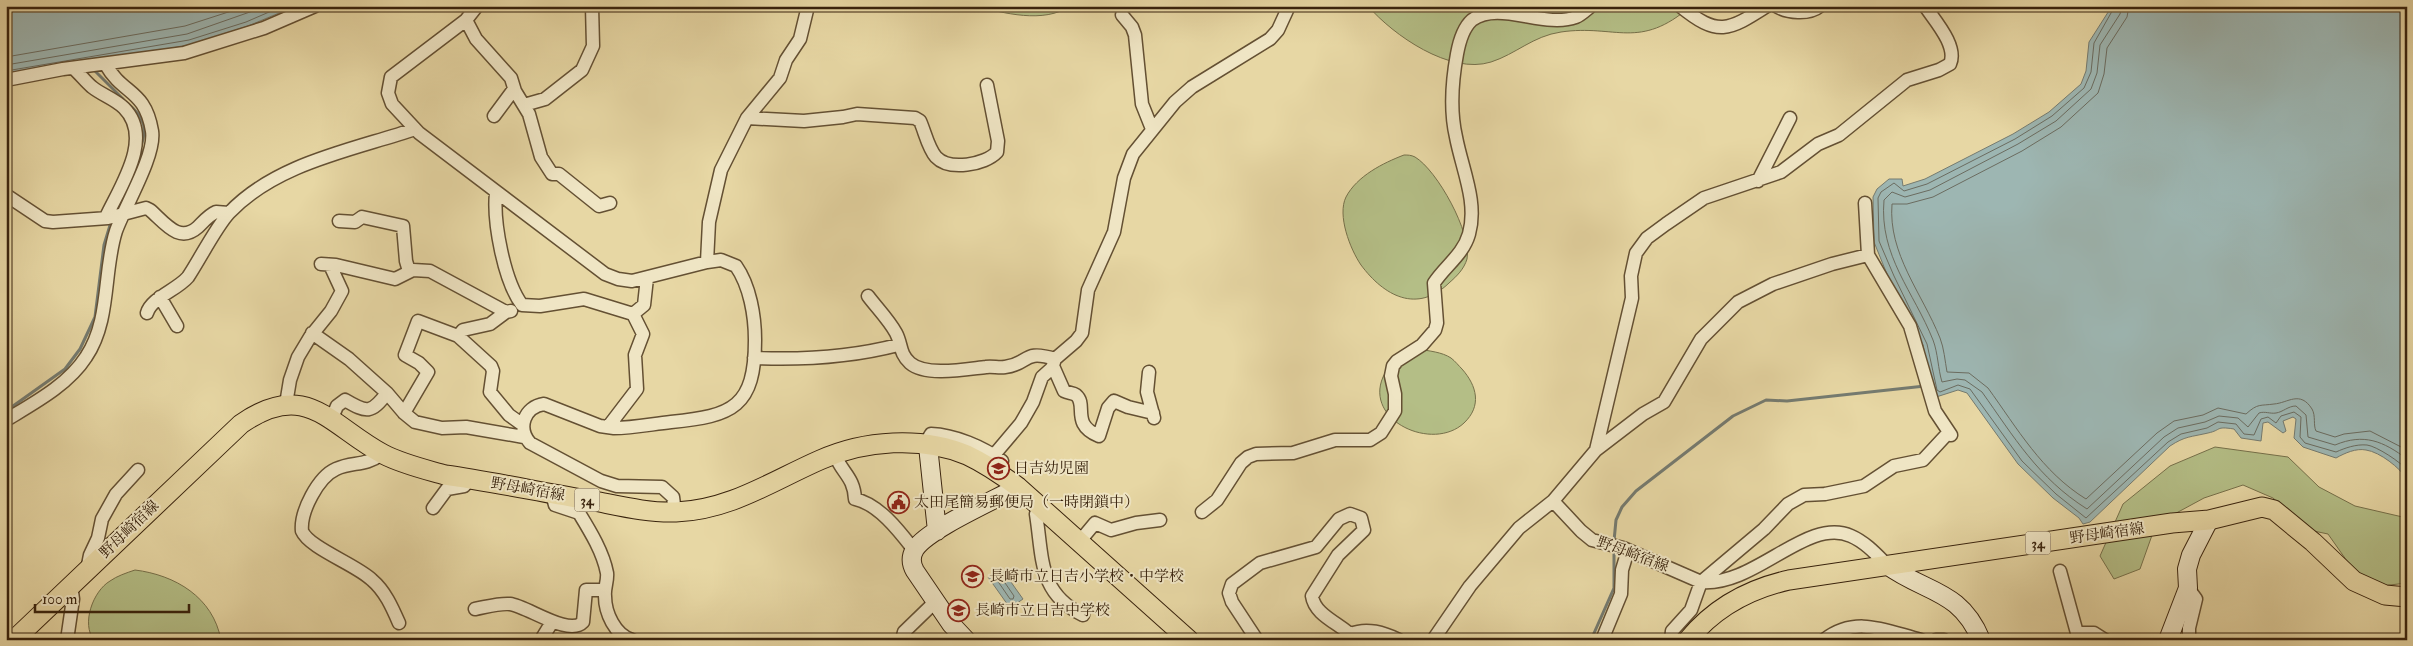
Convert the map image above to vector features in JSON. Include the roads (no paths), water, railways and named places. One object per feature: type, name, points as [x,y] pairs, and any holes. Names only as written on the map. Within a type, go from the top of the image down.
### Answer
[{"type":"main road","name":"野母崎宿線","points":[[14,640],[241,424],[255,414],[286,404],[324,413],[382,454],[437,473],[631,508],[675,512],[698,510],[726,504],[835,455],[860,446],[889,443],[928,446],[966,455],[992,468],[1042,506],[1188,640]]},
{"type":"main road","name":"野母崎宿線","points":[[1688,640],[1716,612],[1743,596],[1773,583],[2172,523],[2209,520],[2257,508],[2274,510],[2313,542],[2354,581],[2385,596],[2407,597]]},
{"type":"street","points":[[6,80],[76,67],[184,54],[264,28],[315,6]]},
{"type":"street","points":[[477,6],[466,20],[391,77],[388,93],[392,104],[415,129],[496,193],[605,274],[627,281],[647,278],[707,262],[732,262],[740,271],[752,311],[755,330],[754,358],[750,379],[743,395],[726,412],[704,419],[608,427],[544,404],[533,407],[527,413],[523,431]]},
{"type":"street","points":[[524,105],[544,99],[582,70],[593,46],[592,6]]},
{"type":"street","points":[[707,262],[709,222],[721,170],[747,118],[780,78],[786,60],[800,38],[808,6]]},
{"type":"street","points":[[937,531],[928,446],[928,439],[931,434],[942,434],[998,458],[1022,423],[1033,402],[1042,377],[1082,333],[1088,290],[1114,232],[1124,178],[1133,154],[1175,102],[1192,87],[1270,39],[1278,30],[1289,6]]},
{"type":"street","points":[[1202,512],[1217,500],[1241,463],[1248,457],[1256,454],[1293,453],[1335,440],[1370,440],[1381,433],[1395,411],[1395,394],[1391,376],[1393,366],[1422,345],[1435,330],[1437,323],[1434,283],[1462,250],[1469,234],[1471,198],[1455,135],[1453,109],[1453,73],[1458,47],[1465,28],[1470,22],[1483,14],[1516,14],[1554,21],[1577,17],[1591,6]]},
{"type":"street","points":[[1680,6],[1703,24],[1718,28],[1736,24],[1767,6]]},
{"type":"street","points":[[1776,6],[1790,11],[1806,11],[1816,10],[1820,6]]},
{"type":"street","points":[[1596,450],[1632,298],[1631,276],[1636,253],[1648,238],[1704,198],[1781,172],[1818,144],[1839,135],[1907,80],[1939,70],[1950,64],[1953,54],[1949,43],[1925,6]]},
{"type":"street","points":[[1122,15],[1132,27],[1135,35],[1142,104],[1152,129]]},
{"type":"street","points":[[466,20],[476,39],[505,69],[535,130],[537,147],[541,157],[552,174],[559,174],[599,206],[610,203]]},
{"type":"street","points":[[6,420],[49,393],[87,356],[104,306],[110,252],[123,214],[151,150],[153,134],[146,107],[140,99],[102,65]]},
{"type":"street","points":[[76,67],[91,86],[125,108],[136,128],[135,149],[106,217]]},
{"type":"street","points":[[747,118],[804,121],[844,118],[857,114],[915,118],[920,121],[934,155],[938,159],[945,163],[974,165],[986,161],[997,152],[998,141],[987,85]]},
{"type":"street","points":[[494,116],[514,89]]},
{"type":"street","points":[[1758,181],[1790,118]]},
{"type":"street","points":[[146,313],[148,307],[160,297],[181,285],[188,277],[229,213],[243,200],[282,175],[415,129]]},
{"type":"street","points":[[496,193],[499,239],[510,279],[517,298],[522,305]]},
{"type":"street","points":[[6,195],[19,201],[45,221],[106,217],[146,208],[173,232],[179,234],[191,233],[216,212],[229,213]]},
{"type":"street","points":[[1670,640],[1672,631],[1691,610],[1701,582],[1764,529],[1788,504],[1804,495],[1825,494],[1864,486],[1894,466],[1922,460],[1950,434],[1935,411],[1910,326],[1868,255],[1865,204]]},
{"type":"street","points":[[339,221],[355,222],[362,217],[403,226],[406,261],[409,271]]},
{"type":"street","points":[[1433,640],[1495,555],[1519,528],[1553,501],[1596,450],[1643,414],[1664,402],[1702,339],[1738,302],[1773,284],[1832,264],[1868,255]]},
{"type":"street","points":[[286,404],[290,380],[298,357],[312,333],[331,311],[342,291],[325,264],[395,279],[409,271],[430,272],[506,312]]},
{"type":"street","points":[[632,314],[644,305],[647,278]]},
{"type":"street","points":[[868,296],[898,335],[898,345],[912,365],[931,370],[956,371],[1005,367],[1031,355],[1041,355],[1054,362],[1064,391],[1074,394],[1078,398],[1083,424],[1092,433],[1099,436],[1108,408],[1114,401],[1154,417],[1148,392],[1149,372]]},
{"type":"street","points":[[160,297],[177,326]]},
{"type":"street","points":[[458,336],[460,332],[469,327],[490,324],[506,312],[514,311],[522,305],[540,306],[584,299],[632,314],[643,334],[635,355],[637,389],[608,427]]},
{"type":"street","points":[[404,413],[428,372],[419,363],[405,356],[418,321],[458,336],[491,366],[493,371],[490,392],[523,431],[530,443],[601,481],[617,486],[662,486],[673,497],[675,512]]},
{"type":"street","points":[[312,333],[335,348],[387,393],[404,413],[415,422],[436,427],[523,431]]},
{"type":"street","points":[[754,358],[789,359],[872,352],[898,345]]},
{"type":"street","points":[[332,418],[337,406],[345,400],[362,410],[369,410],[379,404],[387,393]]},
{"type":"street","points":[[382,454],[371,462],[336,468],[328,474],[305,509],[302,531],[311,542],[371,578],[385,595],[399,623]]},
{"type":"street","points":[[835,455],[839,466],[853,482],[855,498],[865,501],[883,516],[914,550]]},
{"type":"street","points":[[87,570],[90,555],[98,538],[102,519],[116,494],[138,470]]},
{"type":"street","points":[[433,508],[447,489],[464,486],[470,479]]},
{"type":"street","points":[[966,640],[951,624],[935,602],[912,565],[914,550],[919,543],[937,531],[1018,487]]},
{"type":"street","points":[[552,494],[555,504],[579,512],[589,530],[607,574],[605,590],[609,616],[618,631],[632,640]]},
{"type":"street","name":"野母崎宿線","points":[[1553,501],[1592,540],[1625,549],[1701,582],[1712,583],[1735,577],[1764,564],[1800,542],[1834,532],[1846,534],[1949,598],[1968,615],[1981,640]]},
{"type":"street","points":[[1042,506],[1036,514],[1046,576],[1051,589],[1059,600],[1083,615]]},
{"type":"street","points":[[1257,640],[1232,602],[1229,593],[1232,584],[1260,563],[1316,547],[1340,519],[1350,514],[1361,518],[1364,530],[1338,555],[1312,596],[1315,607],[1353,637],[1358,631],[1372,631],[1399,640]]},
{"type":"street","points":[[1080,541],[1095,523],[1111,530],[1136,523],[1160,520]]},
{"type":"street","points":[[2168,640],[2188,588],[2187,569],[2191,555],[2209,520]]},
{"type":"street","points":[[1602,640],[1621,594],[1625,549]]},
{"type":"street","points":[[2060,571],[2077,633],[2094,633],[2105,640]]},
{"type":"street","points":[[67,640],[74,599],[70,585]]},
{"type":"street","points":[[2188,588],[2196,599],[2188,628],[2189,640]]},
{"type":"street","points":[[475,609],[511,604],[552,622],[580,625],[583,622],[586,590],[605,590]]},
{"type":"street","points":[[902,640],[904,632],[935,602]]},
{"type":"street","points":[[542,640],[552,622]]},
{"type":"street","points":[[1824,640],[1835,631],[1865,626],[1887,629],[1921,640]]},
{"type":"street","points":[[1936,640],[1944,640]]},
{"type":"water","points":[[6,6],[296,6],[248,26],[190,45],[6,76]]},
{"type":"water","points":[[2112,6],[2407,6],[2407,479],[2389,461],[2371,451],[2354,450],[2336,458],[2303,447],[2294,438],[2296,419],[2293,417],[2283,421],[2286,431],[2283,433],[2268,422],[2263,423],[2261,441],[2241,438],[2234,429],[2224,428],[2180,440],[2170,446],[2090,522],[2083,524],[2079,518],[2053,498],[2018,464],[1967,393],[1958,390],[1933,398],[1923,345],[1889,279],[1874,242],[1873,197],[1877,189],[1889,179],[1902,179],[1903,186],[1925,179],[2013,134],[2049,112],[2081,84],[2086,71],[2089,42]]},
{"type":"water","points":[[1001,568],[1023,599],[1010,608],[988,577]]},
{"type":"waterway","points":[[92,68],[123,99]]},
{"type":"waterway","points":[[127,103],[138,113],[143,123],[144,135],[140,149]]},
{"type":"waterway","points":[[6,411],[65,369],[80,349],[95,317],[104,245],[111,222]]},
{"type":"waterway","points":[[1614,541],[1616,520],[1622,507],[1636,491],[1733,416],[1766,400],[1787,401],[1925,386]]},
{"type":"waterway","points":[[1591,640],[1614,588],[1614,548]]},
{"type":"place","name":"日吉幼児園","points":[[998,468]]},
{"type":"place","name":"太田尾簡易郵便局（一時閉鎖中）","points":[[898,502]]},
{"type":"place","name":"長崎市立日吉小学校・中学校","points":[[973,576]]},
{"type":"place","name":"長崎市立日吉中学校","points":[[959,610]]}]
